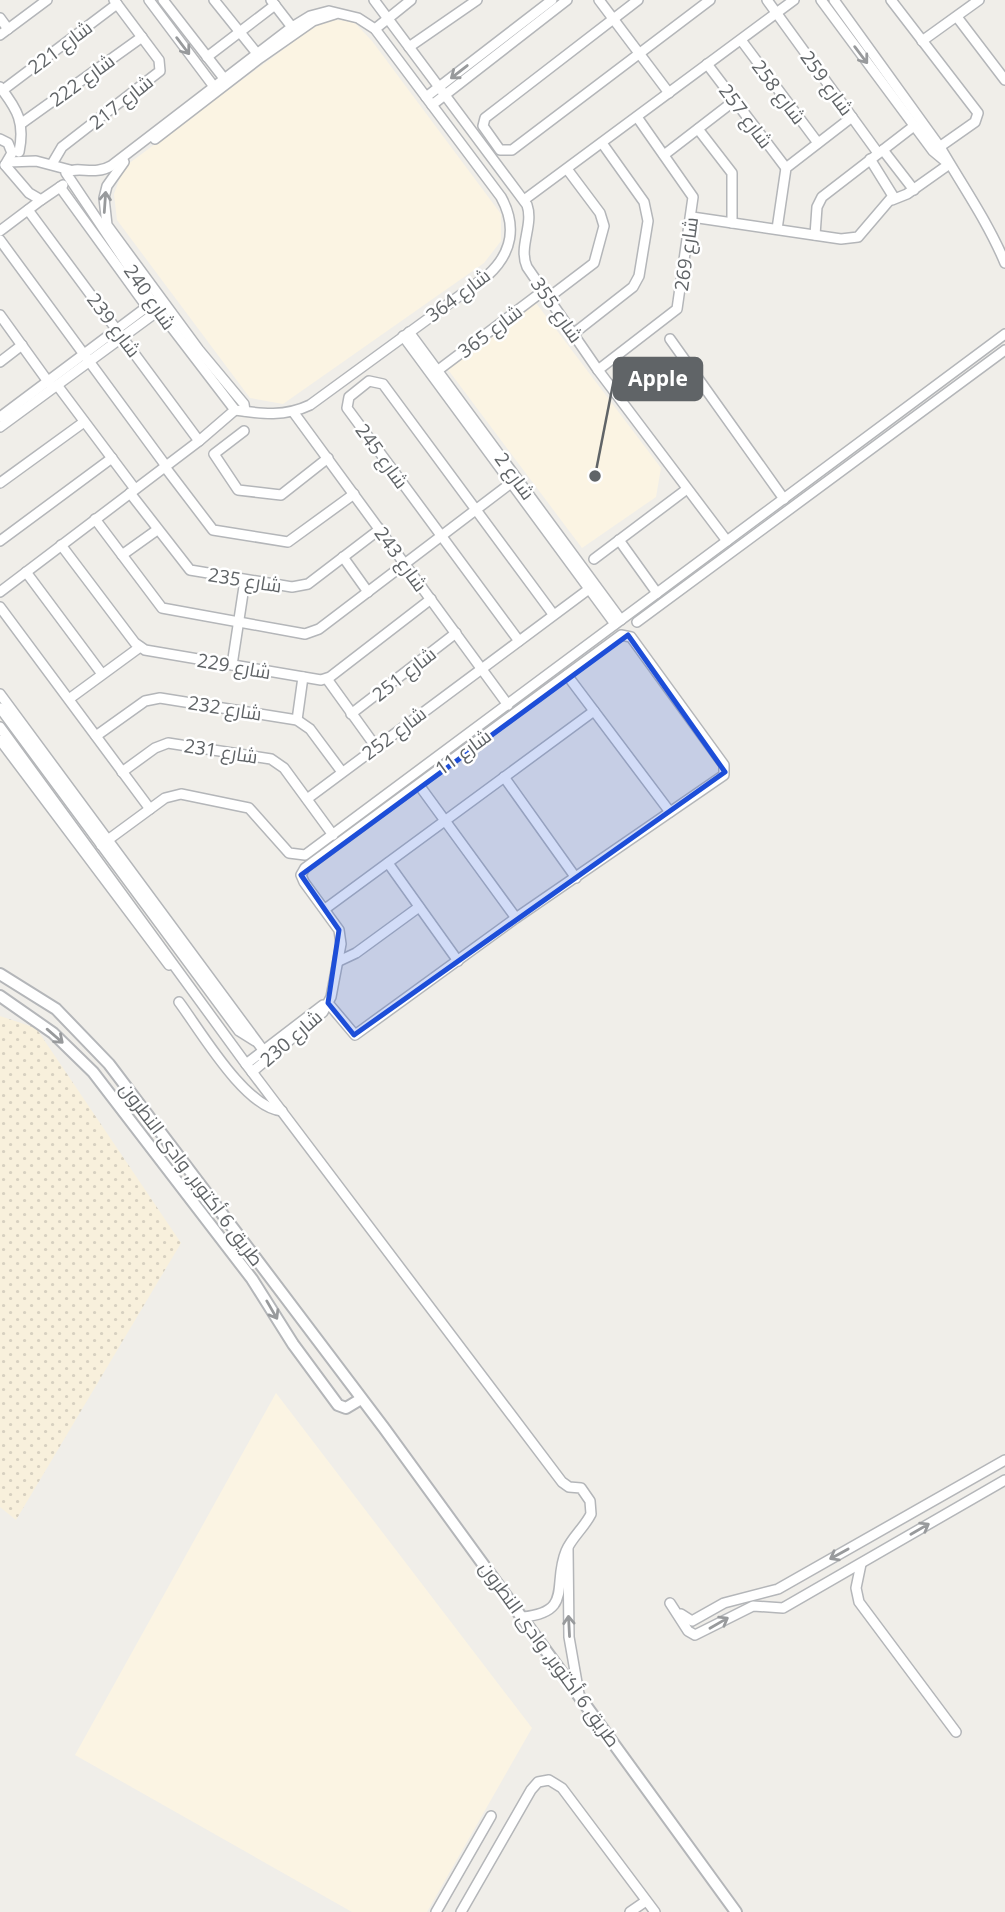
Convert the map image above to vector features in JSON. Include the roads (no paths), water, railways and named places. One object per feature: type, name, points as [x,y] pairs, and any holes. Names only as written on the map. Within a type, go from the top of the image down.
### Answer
[{"type":"street","points":[[149,0],[215,88]]},
{"type":"street","points":[[163,0],[225,80]]},
{"type":"street","points":[[214,0],[258,56]]},
{"type":"street","points":[[374,0],[524,200],[794,0]]},
{"type":"street","points":[[375,29],[411,0]]},
{"type":"street","points":[[409,47],[477,0]]},
{"type":"street","points":[[442,91],[552,0]]},
{"type":"street","points":[[429,101],[567,0]]},
{"type":"street","points":[[599,0],[668,93]]},
{"type":"street","points":[[638,0],[485,118],[483,127],[500,150],[512,150],[709,0]]},
{"type":"street","name":"شارع 259","points":[[767,0],[852,117],[914,190]]},
{"type":"street","points":[[821,0],[914,126],[937,149]]},
{"type":"street","points":[[834,0],[992,230],[1005,263]]},
{"type":"street","points":[[891,0],[978,113],[975,122],[937,149]]},
{"type":"street","points":[[922,41],[979,0]]},
{"type":"street","points":[[0,18],[4,32],[44,1]]},
{"type":"street","name":"شارع 217","points":[[52,164],[62,148],[160,71],[159,60],[116,2]]},
{"type":"street","name":"شارع 221","points":[[1,89],[116,2]]},
{"type":"street","points":[[207,57],[273,3],[294,29]]},
{"type":"street","points":[[232,412],[157,306],[107,225],[104,198],[107,186],[123,163],[225,80],[294,29],[335,13],[358,18],[375,29],[501,197],[511,230],[527,231]]},
{"type":"street","points":[[957,17],[1005,80]]},
{"type":"street","name":"شارع 222","points":[[22,123],[142,37]]},
{"type":"street","name":"شارع 258","points":[[741,40],[818,143]]},
{"type":"street","name":"شارع 257","points":[[707,64],[786,168]]},
{"type":"street","points":[[0,139],[15,150],[52,164],[68,176],[102,172],[215,88]]},
{"type":"street","points":[[1,89],[18,112],[22,123],[15,150],[4,165]]},
{"type":"street","points":[[664,155],[734,101]]},
{"type":"street","name":"شارع 269","points":[[598,370],[677,309],[692,218],[692,197],[637,117]]},
{"type":"street","points":[[777,229],[786,168],[852,117]]},
{"type":"street","points":[[815,235],[817,207],[822,197],[914,126]]},
{"type":"street","points":[[698,130],[732,173],[732,223]]},
{"type":"street","points":[[573,334],[633,287],[640,269],[648,221],[644,202],[602,143]]},
{"type":"street","points":[[870,159],[892,192],[892,200]]},
{"type":"street","points":[[4,165],[36,160]]},
{"type":"street","points":[[692,218],[841,239],[859,237],[892,200],[914,190],[947,163]]},
{"type":"street","points":[[4,165],[29,193],[41,200]]},
{"type":"street","name":"شارع 365","points":[[437,371],[545,294],[594,263],[604,226],[600,213],[567,169]]},
{"type":"street","points":[[0,231],[60,187],[68,176]]},
{"type":"street","name":"شارع 240","points":[[68,176],[157,306]]},
{"type":"street","points":[[60,187],[157,306],[244,404],[245,411]]},
{"type":"street","name":"شارع 355","points":[[524,200],[530,216],[525,262],[598,370],[727,541]]},
{"type":"street","name":"شارع 239","points":[[28,210],[199,441]]},
{"type":"street","name":"شارع 364","points":[[294,413],[310,405],[498,266],[509,243],[511,230]]},
{"type":"street","points":[[0,240],[213,530],[282,543],[295,539],[354,494]]},
{"type":"street","points":[[0,427],[86,357],[157,306]]},
{"type":"street","name":"شارع 235","points":[[0,315],[112,458],[157,530],[190,570],[297,587],[308,584],[380,529]]},
{"type":"street","name":"شارع 2","points":[[406,334],[437,371],[508,473],[511,484],[589,589],[618,622]]},
{"type":"street","name":"شارع 2","points":[[406,334],[618,622]]},
{"type":"street","name":"شارع 11","points":[[150,809],[175,794],[243,805],[253,812],[289,853],[305,855],[1005,334]]},
{"type":"street","points":[[670,340],[784,499]]},
{"type":"street","points":[[0,362],[22,345]]},
{"type":"street","points":[[637,622],[840,475],[1005,349]]},
{"type":"street","name":"شارع 245","points":[[519,641],[347,408],[347,399],[359,389],[373,380],[383,384],[553,614]]},
{"type":"street","points":[[0,417],[52,384]]},
{"type":"street","points":[[0,592],[199,441],[232,412],[276,415],[294,413]]},
{"type":"street","name":"شارع 243","points":[[294,413],[508,705]]},
{"type":"street","points":[[0,483],[84,422]]},
{"type":"street","points":[[244,431],[214,454],[238,490],[281,495],[328,458]]},
{"type":"street","points":[[0,541],[112,458]]},
{"type":"street","points":[[95,519],[162,608],[310,633],[511,484]]},
{"type":"street","points":[[594,559],[687,489]]},
{"type":"street","points":[[121,555],[157,530]]},
{"type":"street","points":[[619,540],[657,593]]},
{"type":"street","points":[[61,545],[140,647],[69,699]]},
{"type":"street","points":[[343,557],[368,592]]},
{"type":"street","points":[[26,572],[102,674]]},
{"type":"street","points":[[232,665],[245,580]]},
{"type":"street","name":"شارع 252","points":[[307,799],[589,589]]},
{"type":"street","points":[[376,747],[327,679],[431,599]]},
{"type":"street","points":[[0,607],[150,809],[104,843]]},
{"type":"street","name":"شارع 251","points":[[351,714],[456,633]]},
{"type":"street","name":"شارع 11","points":[[305,869],[621,635],[628,635],[633,639],[725,768],[721,778],[670,812]]},
{"type":"street","name":"شارع 229","points":[[140,647],[151,652],[327,679]]},
{"type":"street","points":[[328,1003],[355,1035],[516,918],[670,812],[568,675]]},
{"type":"street","points":[[303,677],[297,720],[310,729],[342,772]]},
{"type":"street","points":[[0,694],[104,843]]},
{"type":"street","name":"شارع 232","points":[[96,736],[145,701],[155,697],[297,720]]},
{"type":"street","points":[[0,708],[266,1055]]},
{"type":"street","points":[[325,909],[594,711]]},
{"type":"street","points":[[0,727],[233,1052],[247,1065],[562,1482],[569,1487],[581,1488],[588,1497],[591,1514],[568,1547],[557,1601],[547,1612],[523,1617]]},
{"type":"street","points":[[0,740],[186,984]]},
{"type":"street","name":"شارع 231","points":[[122,772],[159,745],[173,743],[271,759],[284,768],[333,835]]},
{"type":"street","points":[[503,777],[576,878]]},
{"type":"street","points":[[418,785],[516,918]]},
{"type":"street","points":[[388,863],[458,961]]},
{"type":"street","name":"شارع 230","points":[[247,1065],[266,1055],[328,1003],[339,961],[339,930],[303,882],[305,869]]},
{"type":"street","points":[[339,961],[356,953],[419,907]]},
{"type":"street","name":"طريق 6 أكتوبر, وادى النطرون","points":[[0,974],[56,1009],[101,1054],[523,1617],[736,1912]]},
{"type":"street","name":"طريق 6 أكتوبر, وادى النطرون","points":[[0,996],[53,1033],[99,1080],[260,1291],[293,1344],[338,1405],[346,1408],[361,1399]]},
{"type":"street","points":[[179,1002],[245,1089],[265,1106],[282,1111]]},
{"type":"street","points":[[691,1633],[670,1603],[686,1620],[692,1621],[724,1603],[764,1594],[1005,1460]]},
{"type":"street","points":[[691,1633],[702,1633],[747,1608],[786,1607],[1005,1480]]},
{"type":"street","points":[[568,1547],[569,1637],[579,1694]]},
{"type":"street","points":[[861,1564],[856,1588],[859,1602],[956,1732]]},
{"type":"street","points":[[764,1594],[767,1606]]},
{"type":"street","points":[[691,1633],[692,1621]]},
{"type":"street","points":[[461,1912],[531,1790],[538,1782],[549,1780],[562,1788],[655,1912]]},
{"type":"street","points":[[436,1912],[491,1816]]},
{"type":"street","points":[[630,1912],[646,1900]]},
{"type":"place","name":"Apple","points":[[595,476]]}]
